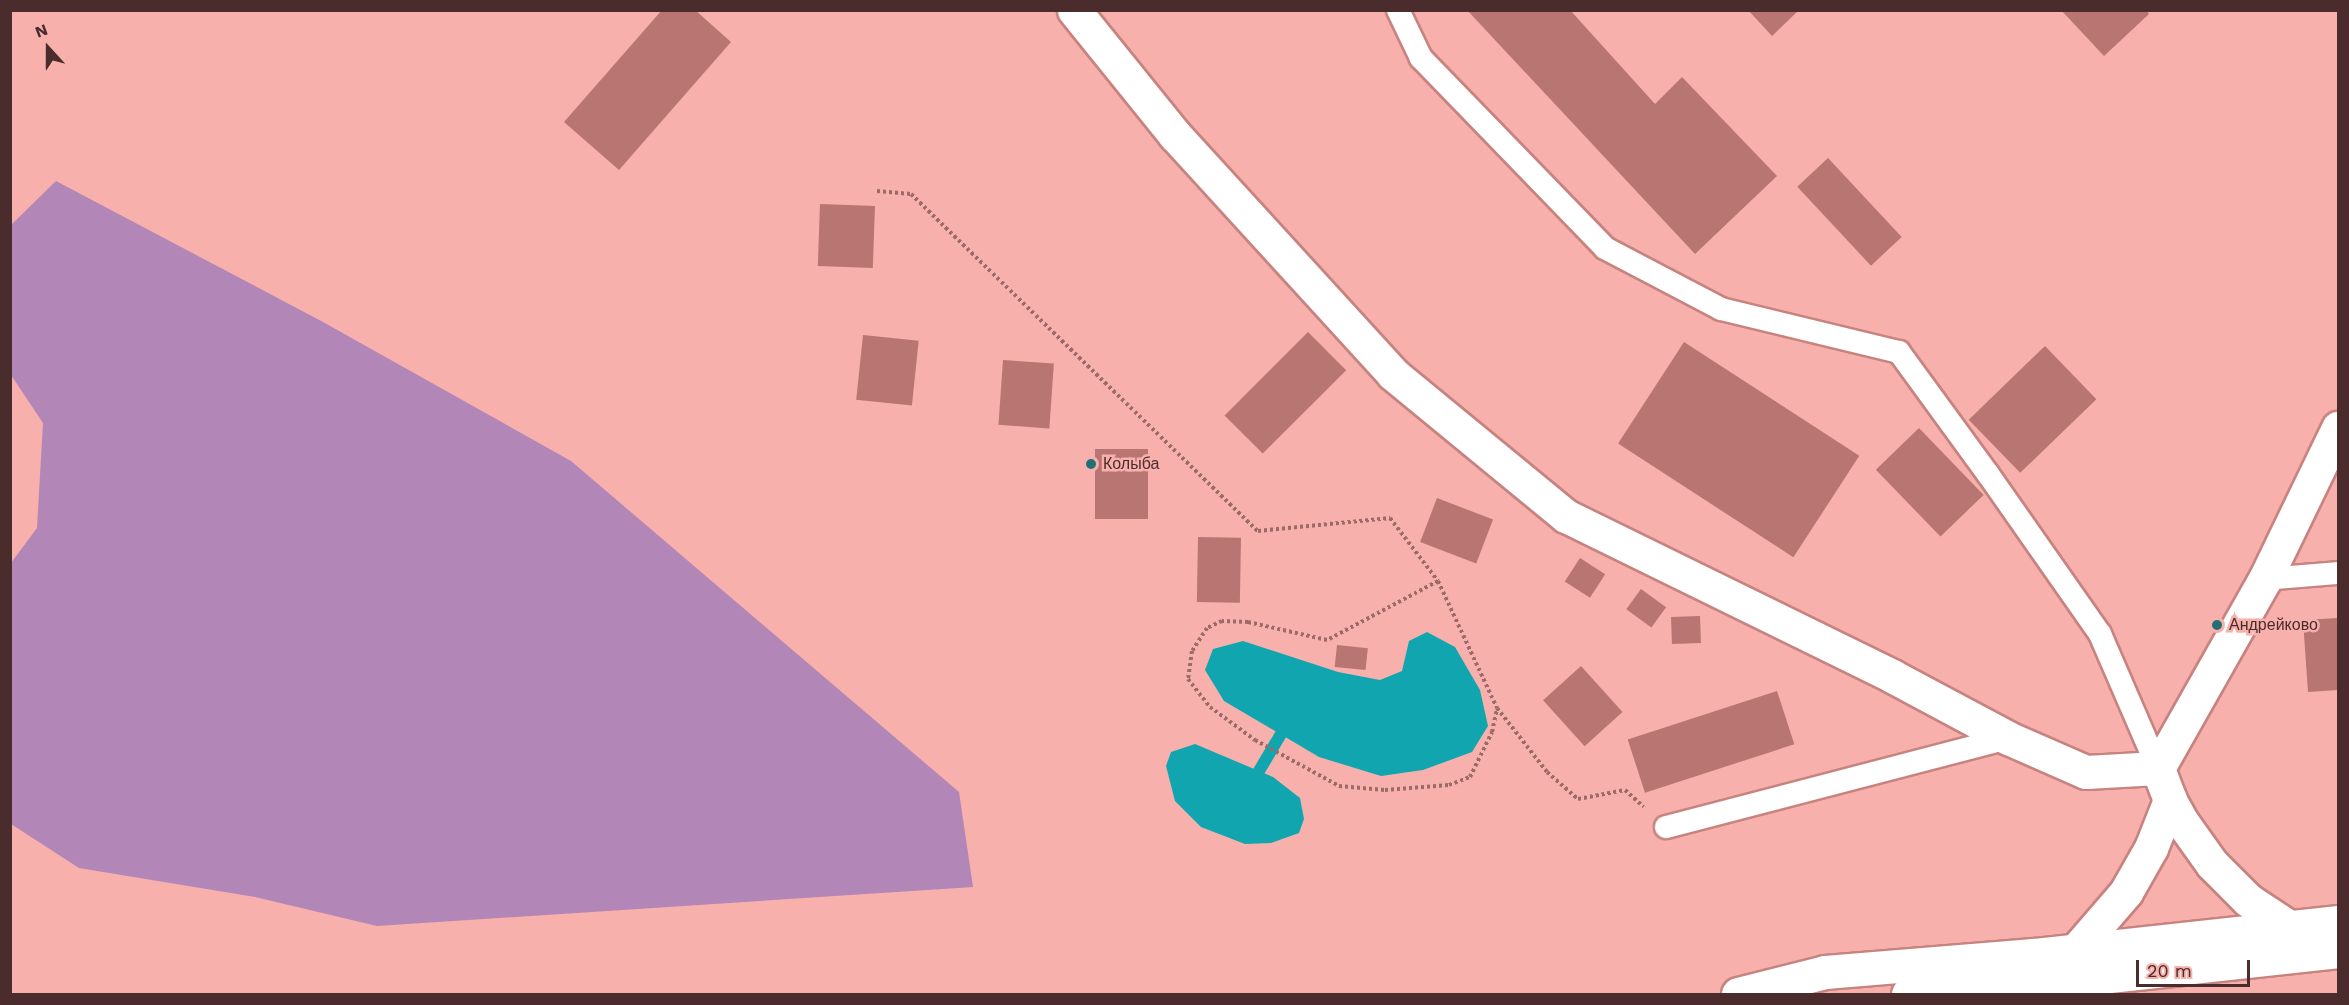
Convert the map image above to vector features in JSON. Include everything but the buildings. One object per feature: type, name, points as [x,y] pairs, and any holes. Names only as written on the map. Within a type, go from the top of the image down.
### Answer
[{"type":"main road","points":[[1074,10],[1175,135],[1392,374],[1566,516],[1892,676],[2008,738],[2086,772],[2158,768]]},
{"type":"main road","points":[[2158,768],[2265,579],[2338,428]]},
{"type":"main road","points":[[2158,768],[2170,800],[2196,843],[2223,876],[2248,900],[2289,927]]},
{"type":"main road","points":[[2076,950],[2105,920],[2126,892],[2151,848],[2170,800]]},
{"type":"main road","points":[[1738,994],[1826,972],[2076,950],[2338,922]]},
{"type":"main road","points":[[1908,994],[2036,984],[2338,951]]},
{"type":"lane","points":[[1398,10],[1421,58],[1605,248],[1721,309],[1899,352],[2100,634],[2158,768]]},
{"type":"lane","points":[[2265,579],[2338,573]]},
{"type":"lane","points":[[1666,827],[2008,738]]},
{"type":"path","points":[[877,191],[911,194],[1257,531],[1390,518],[1438,581],[1497,708],[1547,772],[1578,799],[1625,790],[1666,827]]},
{"type":"path","points":[[1438,581],[1327,640],[1248,622],[1222,621],[1207,628],[1192,651],[1188,679],[1210,707],[1255,740],[1339,786],[1384,790],[1449,785],[1470,777],[1492,732],[1497,708]]},
{"type":"shaded area","points":[[56,181],[323,322],[571,461],[959,792],[973,887],[377,926],[255,897],[79,868],[11,824],[11,563],[37,528],[43,423],[11,375],[11,225]]},
{"type":"water","points":[[1427,632],[1455,647],[1480,690],[1488,726],[1472,752],[1423,770],[1381,776],[1319,757],[1224,701],[1205,670],[1213,649],[1243,641],[1338,672],[1380,680],[1402,671],[1409,641]]},
{"type":"water","points":[[1195,744],[1273,777],[1300,798],[1304,819],[1299,833],[1271,843],[1245,844],[1201,827],[1175,801],[1166,766],[1171,752]]},
{"type":"waterway","points":[[1259,771],[1281,734]]},
{"type":"place","name":"Колыба","points":[[1091,464]]},
{"type":"place","name":"Андрейково","points":[[2217,625]]}]
